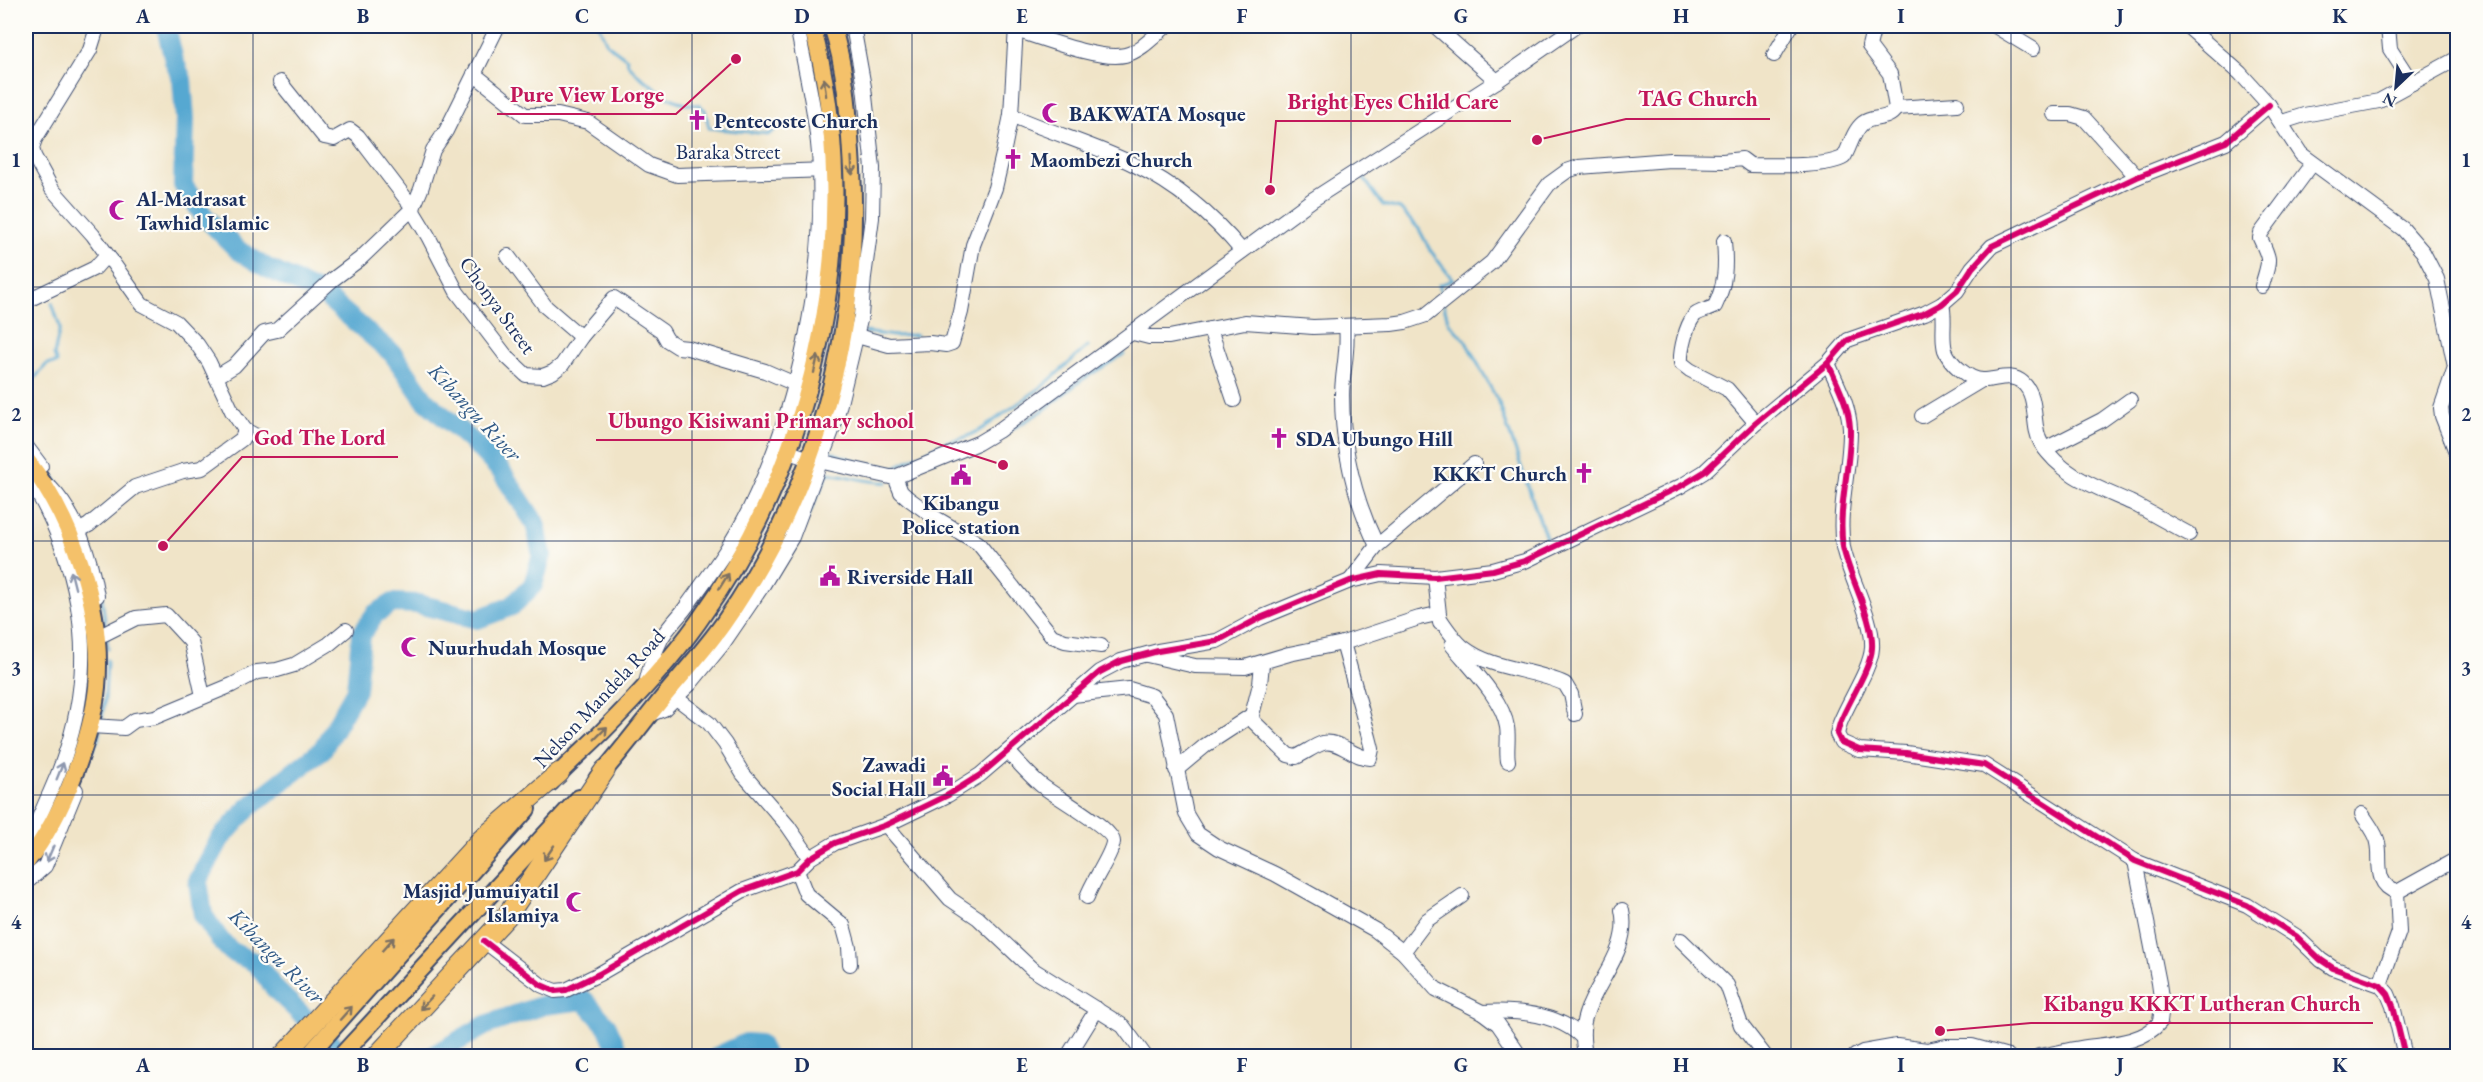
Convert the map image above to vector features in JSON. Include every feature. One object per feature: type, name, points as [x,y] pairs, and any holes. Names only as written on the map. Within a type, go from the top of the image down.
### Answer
[{"type":"highway","points":[[376,1056],[507,916],[605,770]]},
{"type":"highway","points":[[293,1054],[348,986],[481,840],[559,773]]},
{"type":"main road","name":"Nelson Mandela Road","points":[[293,1054],[445,902],[559,773],[645,687],[698,622],[736,562],[762,512],[802,387],[818,359],[829,287],[834,213],[826,170],[825,80],[812,26]]},
{"type":"main road","name":"Nelson Mandela Road","points":[[341,1056],[605,770],[649,715],[672,695],[752,578],[815,460],[832,388],[851,334],[854,199],[838,27]]},
{"type":"main road","points":[[26,459],[74,533],[94,626],[97,686],[93,727],[61,808],[40,845],[26,863]]},
{"type":"street","points":[[91,26],[96,31],[90,50],[29,149],[47,183],[93,235],[142,304],[176,322],[197,344],[216,377],[227,403],[245,430],[258,437]]},
{"type":"street","points":[[216,377],[234,366],[264,333],[277,330],[332,280],[360,260],[413,207],[422,189],[433,150],[446,131],[498,26]]},
{"type":"street","points":[[797,26],[826,170]]},
{"type":"street","points":[[853,26],[864,87],[873,168],[872,218],[851,334],[889,345],[930,343],[946,345],[952,343],[962,312],[973,245],[995,188],[1011,115],[1016,28],[1104,55],[1123,56],[1137,51],[1166,26]]},
{"type":"street","points":[[1435,26],[1497,81]]},
{"type":"street","points":[[781,450],[882,476],[895,477],[978,443],[1133,333],[1312,200],[1497,81],[1576,26]]},
{"type":"street","points":[[1774,55],[1791,26]]},
{"type":"street","points":[[1874,26],[1869,46],[1890,74],[1896,108]]},
{"type":"street","points":[[1995,26],[2033,49]]},
{"type":"street","points":[[2187,26],[2240,73],[2269,105],[2294,146],[2312,165],[2403,229],[2423,252],[2431,266],[2442,300],[2456,367],[2441,408],[2457,457]]},
{"type":"street","points":[[2388,26],[2390,49],[2412,83]]},
{"type":"street","points":[[2282,123],[2294,117],[2379,100],[2457,58]]},
{"type":"street","name":"Baraka Street","points":[[474,74],[525,115],[558,115],[588,122],[649,165],[664,172],[677,175],[826,170]]},
{"type":"street","name":"Chonya Street","points":[[280,82],[324,138],[334,139],[350,130],[358,136],[413,207],[414,213],[457,292],[520,371],[536,377],[554,372],[562,365],[581,337],[614,298],[662,332],[667,340],[678,347],[688,348],[765,372],[802,387]]},
{"type":"street","points":[[1133,333],[1159,337],[1245,322],[1346,327],[1405,322],[1431,311],[1492,262],[1549,184],[1567,171],[1602,164],[1670,160],[1742,159],[1750,165],[1835,161],[1844,157],[1861,124],[1891,114],[1896,108],[1957,104]]},
{"type":"street","points":[[484,941],[541,985],[555,992],[566,990],[648,946],[725,899],[797,871],[810,858],[835,843],[886,825],[948,795],[980,775],[1100,672],[1121,661],[1217,641],[1260,618],[1350,581],[1392,573],[1436,578],[1493,570],[1525,561],[1598,527],[1681,486],[1704,472],[1756,423],[1828,363],[1848,340],[1924,313],[1942,304],[1957,291],[1971,268],[1992,246],[2137,177],[2226,142],[2269,105]]},
{"type":"street","points":[[2054,114],[2070,114],[2084,118],[2137,177]]},
{"type":"street","points":[[1011,115],[1122,159],[1150,173],[1210,217],[1242,251]]},
{"type":"street","points":[[2262,286],[2269,263],[2269,254],[2260,238],[2261,233],[2312,165]]},
{"type":"street","points":[[1724,241],[1723,288],[1715,306],[1695,314],[1692,319],[1680,356],[1681,363],[1727,389],[1756,423]]},
{"type":"street","points":[[508,256],[542,301],[581,337]]},
{"type":"street","points":[[26,301],[95,268],[103,259],[111,260]]},
{"type":"street","points":[[1942,304],[1944,347],[1947,355],[1960,369],[1982,380]]},
{"type":"street","points":[[1346,327],[1348,346],[1342,393],[1347,453],[1359,506],[1377,546]]},
{"type":"street","points":[[1210,329],[1234,400]]},
{"type":"street","points":[[1828,363],[1844,401],[1850,427],[1842,523],[1843,546],[1870,629],[1872,645],[1871,658],[1840,723],[1837,734],[1841,742],[1859,750],[1906,753],[1984,765],[2135,861],[2247,905],[2296,936],[2333,968],[2380,985],[2388,994],[2393,1006],[2405,1056]]},
{"type":"street","points":[[1922,416],[1982,380],[2001,377],[2021,381],[2028,388],[2038,435],[2045,448],[2072,475],[2188,534]]},
{"type":"street","points":[[2045,448],[2102,420],[2130,400]]},
{"type":"street","points":[[74,533],[89,525],[135,488],[168,475],[202,468],[242,439],[245,430]]},
{"type":"street","points":[[26,446],[42,468],[46,483],[64,502],[74,533],[90,563],[104,634],[93,727],[95,738],[45,866],[26,883]]},
{"type":"street","points":[[1350,581],[1377,546],[1474,464]]},
{"type":"street","points":[[26,476],[54,524],[73,576],[82,623],[83,677],[79,710],[62,768],[26,842]]},
{"type":"street","points":[[895,477],[901,492],[909,499],[978,543],[1052,636],[1065,641],[1101,646]]},
{"type":"street","points":[[1436,578],[1437,614],[1448,640],[1500,708],[1508,728],[1508,761]]},
{"type":"street","points":[[1145,655],[1210,667],[1245,667],[1262,664],[1288,654],[1343,643],[1437,614]]},
{"type":"street","points":[[1437,614],[1455,640],[1464,648],[1487,660],[1566,684],[1571,694],[1575,714]]},
{"type":"street","points":[[104,634],[136,618],[166,615],[190,642],[203,696]]},
{"type":"street","points":[[93,727],[124,728],[135,720],[155,717],[232,685],[257,672],[294,665],[329,644],[346,630]]},
{"type":"street","points":[[1262,664],[1260,684],[1252,716],[1256,724],[1292,757],[1325,742],[1361,757],[1370,758],[1372,749],[1343,643]]},
{"type":"street","points":[[1073,695],[1129,689],[1152,696],[1166,714],[1186,814],[1192,826],[1205,840],[1245,858],[1375,930],[1403,952],[1436,989],[1482,1011],[1498,1024],[1520,1056]]},
{"type":"street","points":[[672,695],[709,723],[743,774],[788,826],[810,858]]},
{"type":"street","points":[[1176,770],[1206,745],[1252,716]]},
{"type":"street","points":[[1008,752],[1043,786],[1111,836],[1113,844],[1087,897]]},
{"type":"street","points":[[2362,814],[2379,842],[2377,857],[2380,876],[2386,884],[2397,891]]},
{"type":"street","points":[[886,825],[950,899],[978,918],[1032,969],[1123,1026],[1145,1056]]},
{"type":"street","points":[[2039,1056],[2085,1047],[2108,1051],[2157,1026],[2161,1017],[2159,983],[2135,861]]},
{"type":"street","points":[[2397,891],[2453,861]]},
{"type":"street","points":[[797,871],[806,894],[843,925],[847,933],[850,964]]},
{"type":"street","points":[[2380,985],[2398,932],[2397,891]]},
{"type":"street","points":[[1403,952],[1427,920],[1462,896]]},
{"type":"street","points":[[1585,1056],[1583,1038],[1585,1016],[1612,966],[1625,921],[1622,910]]},
{"type":"street","points":[[1681,940],[1727,985],[1741,1025],[1765,1056]]},
{"type":"street","points":[[1068,1056],[1097,1009]]},
{"type":"street","points":[[1482,1011],[1519,1013],[1551,1019],[1568,1026],[1583,1038]]},
{"type":"street","points":[[1855,1056],[1863,1052],[1897,1046],[1927,1050],[1946,1046],[1972,1046],[2007,1056]]},
{"type":"waterway","name":"Kibangu River","points":[[166,26],[174,61],[182,79],[185,119],[183,185],[204,216],[238,250],[267,268],[324,295],[393,354],[425,400],[476,445],[501,471],[535,523],[542,555],[533,585],[512,606],[478,619],[418,604],[393,603],[375,614],[361,635],[356,690],[322,750],[249,807],[220,839],[198,881],[203,915],[220,940],[232,952],[256,963],[276,990],[345,1056]]},
{"type":"waterway","points":[[599,26],[607,44],[627,59],[628,64],[639,76],[668,97],[685,104],[699,105],[705,110],[709,128],[769,134],[777,128],[812,124]]},
{"type":"waterway","points":[[1360,173],[1383,205],[1400,209],[1419,229],[1430,250],[1453,280],[1439,285],[1442,297]]},
{"type":"waterway","points":[[26,388],[47,364],[57,363],[54,355],[60,327],[52,303]]},
{"type":"waterway","points":[[1444,306],[1449,323],[1465,340],[1499,403],[1547,541]]},
{"type":"waterway","points":[[865,332],[894,336],[917,335]]},
{"type":"waterway","points":[[828,451],[858,462],[893,468],[946,442],[966,437],[982,429],[1043,386],[1088,346]]},
{"type":"waterway","points":[[1009,431],[1044,410],[1080,381],[1124,354]]},
{"type":"waterway","points":[[46,464],[71,504]]},
{"type":"waterway","points":[[803,527],[828,473],[874,482],[887,482]]},
{"type":"waterway","points":[[102,597],[106,630]]},
{"type":"waterway","points":[[107,636],[108,649]]},
{"type":"waterway","points":[[101,724],[107,660]]},
{"type":"waterway","points":[[80,727],[86,689]]},
{"type":"waterway","points":[[90,754],[100,730]]},
{"type":"waterway","name":"Kibangu River","points":[[432,1056],[486,1025],[544,1005],[584,1000],[607,1026],[620,1056]]},
{"type":"waterway","name":"Kibangu River","points":[[718,1056],[746,1043],[759,1044],[765,1056]]},
{"type":"cycle path","points":[[484,941],[541,985],[555,991],[566,990],[599,974],[742,891],[797,871],[810,858],[835,843],[886,825],[948,795],[980,775],[1100,672],[1121,661],[1158,651],[1217,641],[1260,618],[1350,581],[1381,574],[1435,577],[1493,570],[1525,561],[1681,486],[1704,472],[1756,423],[1828,363],[1848,340],[1925,313],[1942,304],[1957,291],[1972,268],[1992,246],[2137,177],[2226,142],[2269,105]]},
{"type":"cycle path","points":[[1828,363],[1845,403],[1850,428],[1842,517],[1843,547],[1872,637],[1871,656],[1864,675],[1840,723],[1837,734],[1841,742],[1859,750],[1906,753],[1984,765],[2135,861],[2247,905],[2296,936],[2333,968],[2380,985],[2388,994],[2393,1006],[2405,1056]]},
{"type":"place","name":"Pure View Lorge","points":[[736,59]]},
{"type":"place","name":"BAKWATA Mosque","points":[[1052,113]]},
{"type":"place","name":"Pentecoste Church","points":[[697,120]]},
{"type":"place","name":"TAG Church","points":[[1537,140]]},
{"type":"place","name":"Maombezi Church","points":[[1013,159]]},
{"type":"place","name":"Bright Eyes Child Care","points":[[1270,190]]},
{"type":"place","name":"Al-Madrasat Tawhid Islamic","points":[[119,210]]},
{"type":"place","name":"SDA Ubungo Hill","points":[[1279,438]]},
{"type":"place","name":"Ubungo Kisiwani Primary school","points":[[1003,465]]},
{"type":"place","name":"KKKT Church","points":[[1584,473]]},
{"type":"place","name":"Kibangu Police station","points":[[961,475]]},
{"type":"place","name":"God The Lord","points":[[163,546]]},
{"type":"place","name":"Riverside Hall","points":[[830,576]]},
{"type":"place","name":"Nuurhudah Mosque","points":[[411,647]]},
{"type":"place","name":"Zawadi Social Hall","points":[[943,776]]},
{"type":"place","name":"Masjid Jumuiyatil Islamiya","points":[[576,902]]},
{"type":"place","name":"Kibangu KKKT Lutheran Church","points":[[1940,1031]]}]
